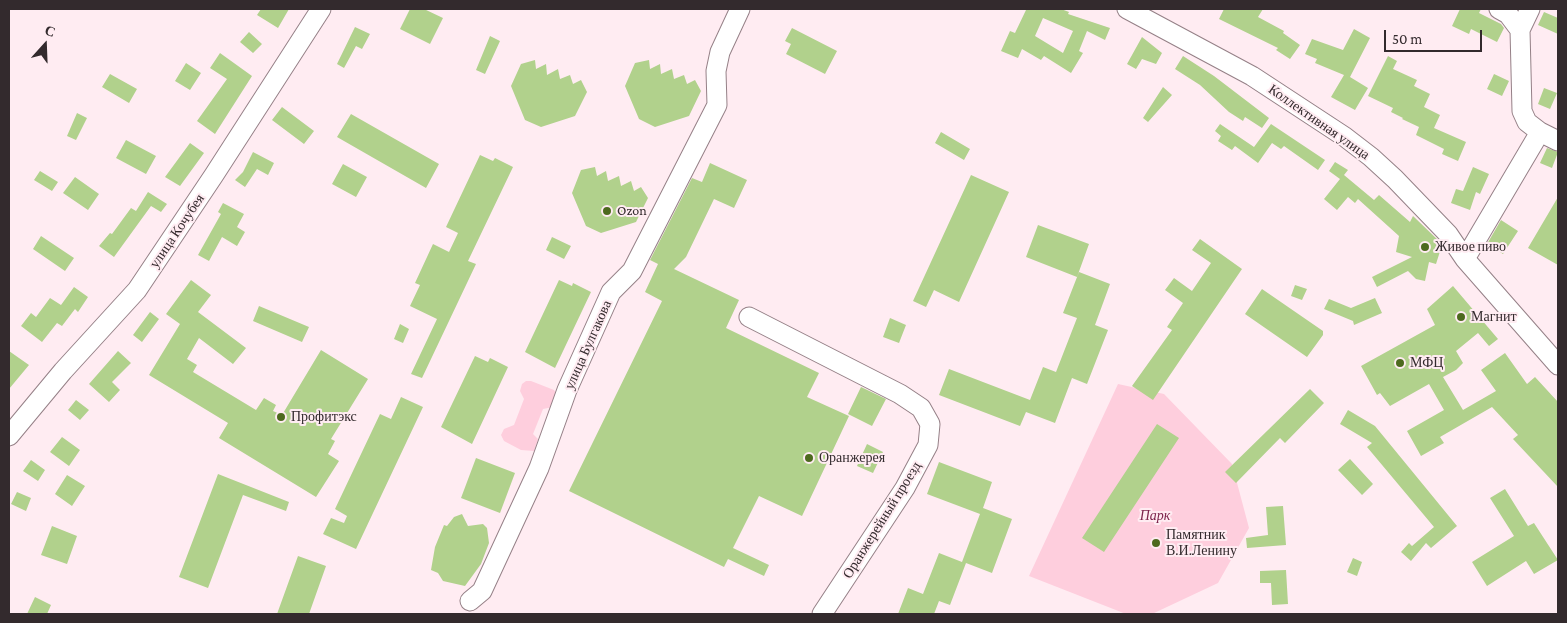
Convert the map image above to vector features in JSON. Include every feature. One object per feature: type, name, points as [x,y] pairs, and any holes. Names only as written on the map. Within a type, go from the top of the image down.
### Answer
[{"type":"street","name":"улица Кочубея","points":[[9,436],[63,371],[137,290],[220,167],[321,9]]},
{"type":"street","name":"улица Булгакова","points":[[470,601],[482,591],[490,574],[538,468],[567,390],[611,292],[632,272],[717,105],[716,71],[720,52],[740,9]]},
{"type":"street","name":"Коллективная улица","points":[[1127,9],[1252,76],[1345,137],[1395,179],[1448,234],[1465,259],[1558,365]]},
{"type":"street","points":[[1499,9],[1508,14],[1520,30]]},
{"type":"street","points":[[1530,9],[1520,30],[1522,111],[1527,122],[1540,132],[1558,141]]},
{"type":"street","points":[[1465,259],[1540,132]]},
{"type":"street","name":"Оранжерейный проезд","points":[[748,317],[900,394],[921,408],[930,424],[928,445],[905,488],[822,614]]},
{"type":"green space","points":[[526,381],[531,381],[554,390],[557,395],[553,407],[543,409],[533,434],[538,439],[534,451],[521,450],[504,441],[501,435],[504,429],[514,425],[524,399],[520,391],[522,384]]},
{"type":"green space","name":"Парк","points":[[1118,384],[1164,394],[1232,464],[1249,528],[1218,583],[1152,614],[1126,614],[1029,576]]},
{"type":"building","points":[[261,9],[289,9],[278,28],[257,15]]},
{"type":"building","points":[[410,9],[424,9],[443,18],[430,44],[400,29]]},
{"type":"building","points":[[1023,9],[1061,9],[1069,12],[1068,14],[1110,28],[1105,40],[1087,31],[1079,51],[1083,53],[1071,73],[1044,56],[1041,60],[1022,49],[1018,58],[1001,51],[1010,31],[1015,33],[1026,10]],"holes":[[[1043,18],[1073,31],[1063,53],[1035,36]]]},
{"type":"building","points":[[1224,9],[1263,9],[1258,17],[1284,31],[1283,33],[1300,45],[1290,59],[1276,50],[1278,48],[1219,19]]},
{"type":"building","points":[[1460,9],[1481,9],[1479,13],[1501,24],[1504,28],[1497,42],[1471,29],[1469,34],[1452,26]]},
{"type":"building","points":[[1544,12],[1558,18],[1558,34],[1538,25]]},
{"type":"building","points":[[355,27],[370,34],[362,49],[356,46],[344,68],[337,64]]},
{"type":"building","points":[[792,28],[837,51],[825,74],[786,54],[791,44],[785,41]]},
{"type":"building","points":[[1354,29],[1370,38],[1350,77],[1368,88],[1355,110],[1331,97],[1344,75],[1315,63],[1317,59],[1305,54],[1312,39],[1343,50]]},
{"type":"building","points":[[249,32],[262,44],[253,53],[240,42]]},
{"type":"building","points":[[490,36],[500,41],[485,74],[476,70]]},
{"type":"building","points":[[1142,37],[1162,53],[1156,64],[1142,59],[1136,69],[1127,64]]},
{"type":"building","points":[[220,53],[252,76],[215,134],[197,121],[227,79],[210,68]]},
{"type":"building","points":[[1183,56],[1214,76],[1269,118],[1262,128],[1245,117],[1243,121],[1229,112],[1200,85],[1175,69]]},
{"type":"building","points":[[1388,56],[1397,61],[1393,69],[1417,80],[1414,86],[1430,94],[1424,107],[1440,115],[1434,128],[1466,142],[1458,161],[1442,154],[1444,149],[1416,135],[1419,127],[1391,112],[1393,108],[1368,96]]},
{"type":"building","points":[[535,60],[536,69],[546,64],[547,75],[558,69],[560,79],[570,75],[573,84],[581,80],[587,92],[575,116],[541,127],[525,120],[511,86],[521,64]]},
{"type":"building","points":[[649,60],[650,69],[660,64],[661,74],[672,69],[674,79],[684,75],[687,84],[695,80],[701,91],[689,116],[655,127],[639,119],[625,86],[635,63]]},
{"type":"building","points":[[186,63],[201,73],[190,90],[175,81]]},
{"type":"building","points":[[110,74],[137,89],[129,103],[102,87]]},
{"type":"building","points":[[1494,74],[1509,81],[1502,96],[1487,89]]},
{"type":"building","points":[[1163,87],[1172,95],[1148,122],[1143,118]]},
{"type":"building","points":[[1544,88],[1557,93],[1550,109],[1538,104]]},
{"type":"building","points":[[282,107],[314,131],[304,144],[272,120]]},
{"type":"building","points":[[77,113],[87,118],[76,140],[67,136]]},
{"type":"building","points":[[351,114],[439,164],[426,188],[337,137]]},
{"type":"building","points":[[1220,124],[1254,147],[1271,124],[1325,160],[1318,170],[1284,146],[1281,149],[1272,143],[1258,163],[1235,146],[1232,150],[1218,141],[1221,136],[1215,131]]},
{"type":"building","points":[[941,132],[970,149],[964,160],[935,143]]},
{"type":"building","points":[[126,140],[156,156],[146,174],[116,158]]},
{"type":"building","points":[[190,143],[204,153],[180,186],[165,177]]},
{"type":"building","points":[[1547,148],[1558,152],[1552,168],[1540,163]]},
{"type":"building","points":[[253,152],[274,163],[268,175],[257,169],[245,187],[235,180],[243,172]]},
{"type":"building","points":[[480,155],[493,161],[495,158],[513,167],[468,261],[476,264],[422,378],[411,374],[437,319],[410,306],[420,285],[415,283],[433,244],[449,252],[458,233],[446,227]]},
{"type":"building","points":[[1335,162],[1348,170],[1344,175],[1374,200],[1379,195],[1410,222],[1413,216],[1439,241],[1442,245],[1436,264],[1429,262],[1425,281],[1416,279],[1408,271],[1377,287],[1372,277],[1412,257],[1396,252],[1399,236],[1358,199],[1355,203],[1348,197],[1337,210],[1324,199],[1340,179],[1329,171]]},
{"type":"building","points":[[710,163],[747,180],[734,208],[714,199],[686,257],[674,269],[739,300],[726,328],[819,373],[807,397],[849,416],[802,516],[759,496],[733,548],[769,565],[764,576],[728,559],[724,567],[569,491],[662,301],[645,292],[658,264],[650,260],[692,178],[702,182]]},
{"type":"building","points":[[343,164],[367,177],[356,197],[332,184]]},
{"type":"building","points":[[595,167],[597,176],[606,171],[608,181],[619,176],[621,186],[631,181],[634,191],[641,187],[648,198],[636,222],[601,233],[586,226],[572,193],[581,170]]},
{"type":"building","points":[[1473,167],[1489,174],[1480,194],[1476,192],[1470,210],[1451,203],[1456,189],[1463,191]]},
{"type":"building","points":[[40,171],[58,182],[52,191],[34,180]]},
{"type":"building","points":[[971,175],[1009,192],[959,302],[934,290],[926,307],[913,301]]},
{"type":"building","points":[[75,177],[99,194],[88,210],[63,193]]},
{"type":"building","points":[[148,192],[167,204],[161,212],[151,206],[114,257],[99,246],[110,233],[112,234],[131,208],[136,211]]},
{"type":"building","points":[[1558,197],[1558,265],[1528,248]]},
{"type":"building","points":[[223,203],[244,214],[237,227],[245,232],[237,246],[222,237],[209,261],[198,255],[221,214],[218,212]]},
{"type":"building","points":[[1501,220],[1518,231],[1503,254],[1487,244]]},
{"type":"building","points":[[1038,225],[1089,244],[1077,277],[1026,257]]},
{"type":"building","points":[[41,236],[74,258],[65,271],[33,249]]},
{"type":"building","points":[[552,237],[571,246],[564,259],[546,250]]},
{"type":"building","points":[[1200,239],[1242,269],[1153,400],[1132,386],[1172,330],[1167,327],[1183,303],[1165,290],[1174,278],[1192,291],[1211,263],[1192,250]]},
{"type":"building","points":[[1079,272],[1110,284],[1095,325],[1108,330],[1087,384],[1072,378],[1055,423],[1026,412],[1020,426],[939,395],[949,369],[1030,400],[1043,367],[1056,372],[1077,318],[1063,313]]},
{"type":"building","name":"Профитэкс","points":[[191,280],[211,295],[198,312],[246,348],[233,364],[199,338],[187,359],[197,365],[193,372],[256,410],[264,398],[276,405],[273,411],[282,415],[321,350],[368,379],[331,439],[335,441],[328,454],[339,461],[316,497],[219,438],[228,423],[149,375],[180,324],[166,314]]},
{"type":"building","points":[[559,280],[572,286],[573,283],[591,292],[555,368],[525,352]]},
{"type":"building","points":[[1295,285],[1307,289],[1302,300],[1291,296]]},
{"type":"building","points":[[1453,286],[1498,339],[1489,346],[1478,333],[1456,351],[1463,363],[1456,370],[1443,377],[1463,410],[1496,391],[1481,370],[1505,353],[1527,384],[1535,377],[1558,402],[1558,487],[1513,439],[1518,435],[1492,407],[1440,437],[1444,443],[1421,456],[1407,431],[1444,410],[1429,384],[1390,406],[1380,393],[1377,395],[1361,366],[1435,325],[1427,309]]},
{"type":"building","points":[[74,287],[88,297],[78,312],[75,309],[62,326],[57,323],[42,342],[21,326],[31,313],[36,317],[50,298],[61,305]]},
{"type":"building","points":[[1262,289],[1323,331],[1323,335],[1307,357],[1245,314]]},
{"type":"building","points":[[1375,298],[1382,313],[1354,325],[1353,321],[1324,309],[1329,299],[1351,308]]},
{"type":"building","points":[[259,306],[309,327],[302,342],[253,321]]},
{"type":"building","points":[[150,312],[159,319],[142,342],[133,335]]},
{"type":"building","points":[[890,318],[906,325],[899,343],[883,337]]},
{"type":"building","points":[[400,324],[409,329],[403,343],[394,339]]},
{"type":"building","points":[[9,351],[29,365],[9,389]]},
{"type":"building","points":[[118,351],[131,363],[112,382],[120,390],[109,402],[89,384]]},
{"type":"building","points":[[475,356],[488,362],[490,358],[508,367],[472,444],[441,427]]},
{"type":"building","points":[[861,387],[886,399],[872,426],[848,414]]},
{"type":"building","points":[[1310,389],[1324,403],[1285,443],[1280,438],[1236,483],[1225,472]]},
{"type":"building","points":[[401,397],[423,407],[356,549],[323,534],[331,518],[344,523],[347,516],[335,509],[380,414],[391,419]]},
{"type":"building","points":[[76,400],[89,410],[80,420],[68,410]]},
{"type":"building","points":[[1348,410],[1375,426],[1457,526],[1431,548],[1426,543],[1411,561],[1401,552],[1409,543],[1412,546],[1434,527],[1367,447],[1372,443],[1340,424]]},
{"type":"building","points":[[1157,424],[1179,438],[1104,552],[1082,538]]},
{"type":"building","points":[[62,437],[80,450],[69,466],[50,452]]},
{"type":"building","points":[[867,444],[883,452],[873,473],[857,466]]},
{"type":"building","points":[[476,458],[515,473],[500,513],[461,498]]},
{"type":"building","points":[[1350,459],[1373,484],[1362,495],[1338,470]]},
{"type":"building","points":[[31,460],[45,470],[38,481],[23,471]]},
{"type":"building","points":[[939,462],[992,482],[983,508],[1012,519],[992,573],[966,563],[950,605],[939,601],[934,614],[898,614],[908,588],[923,594],[939,553],[962,562],[980,514],[927,494]]},
{"type":"building","points":[[218,474],[289,502],[286,511],[243,495],[208,588],[179,577]]},
{"type":"building","points":[[67,475],[85,486],[72,506],[55,494]]},
{"type":"building","points":[[1505,489],[1528,526],[1534,523],[1558,560],[1534,574],[1526,561],[1487,586],[1472,562],[1514,536],[1490,498]]},
{"type":"building","points":[[17,492],[31,498],[26,511],[11,504]]},
{"type":"building","points":[[1283,506],[1286,545],[1247,548],[1246,538],[1268,535],[1266,507]]},
{"type":"building","points":[[462,514],[468,526],[483,524],[487,528],[489,543],[481,564],[465,586],[443,581],[438,573],[431,570],[435,547],[444,525],[447,526],[454,517]]},
{"type":"building","points":[[52,526],[77,536],[67,564],[41,555]]},
{"type":"building","points":[[298,556],[326,566],[309,614],[277,614]]},
{"type":"building","points":[[1353,558],[1362,562],[1357,576],[1347,572]]},
{"type":"building","points":[[1286,570],[1288,604],[1272,605],[1271,583],[1260,583],[1260,571]]},
{"type":"building","points":[[35,597],[51,605],[47,614],[27,614]]},
{"type":"place","name":"Ozon","points":[[607,211]]},
{"type":"place","name":"Живое пиво","points":[[1425,247]]},
{"type":"place","name":"Магнит","points":[[1461,317]]},
{"type":"place","name":"МФЦ","points":[[1400,363]]},
{"type":"place","name":"Профитэкс","points":[[281,417]]},
{"type":"place","name":"Оранжерея","points":[[809,458]]},
{"type":"place","name":"Памятник В.И.Ленину","points":[[1156,543]]}]
